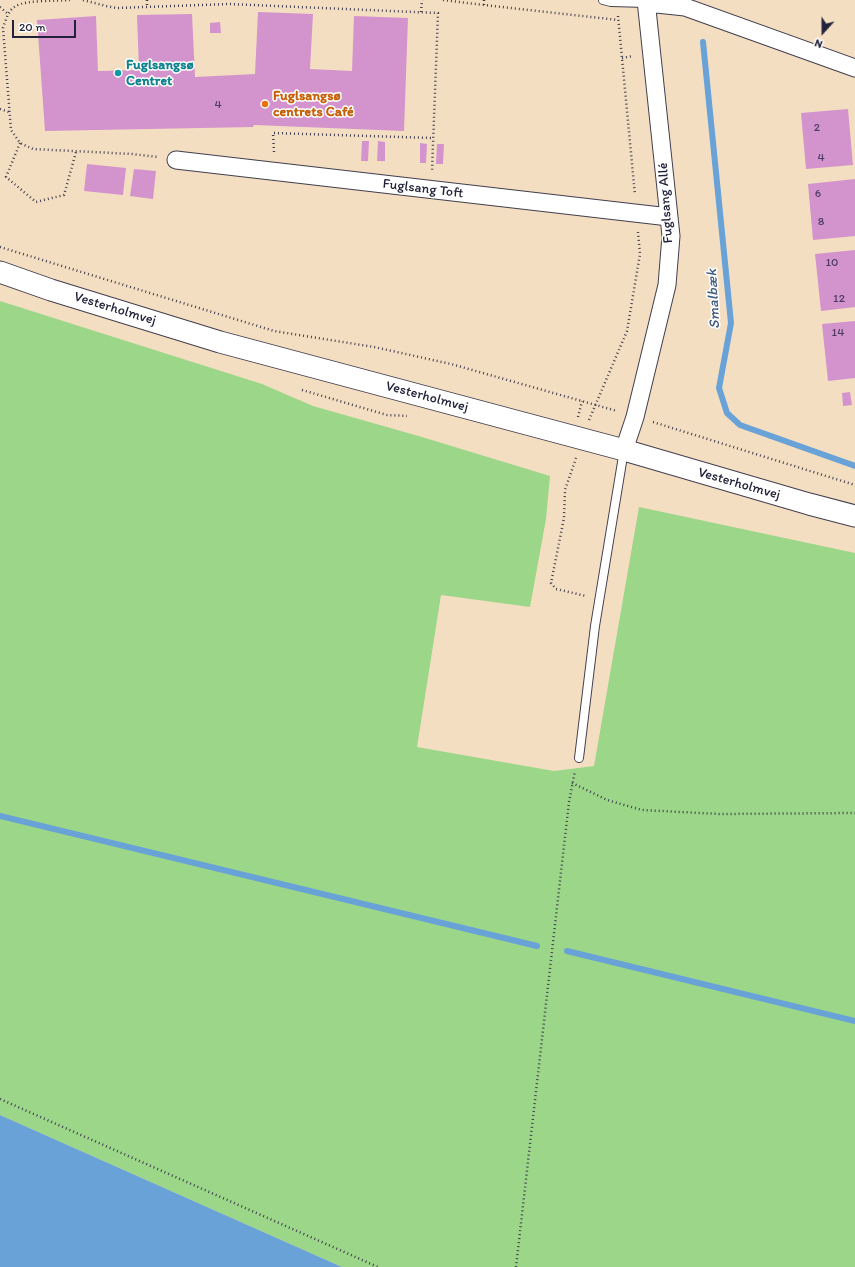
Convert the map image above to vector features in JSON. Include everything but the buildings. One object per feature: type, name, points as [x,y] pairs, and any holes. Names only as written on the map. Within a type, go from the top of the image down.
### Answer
[{"type":"street","points":[[646,2],[685,7],[855,68]]},
{"type":"street","name":"Fuglsang Allé","points":[[624,450],[635,416],[667,285],[671,236],[646,2]]},
{"type":"street","name":"Fuglsang Toft","points":[[176,160],[669,218]]},
{"type":"street","name":"Vesterholmvej","points":[[0,272],[51,290],[220,342],[624,450],[855,516]]},
{"type":"lane","points":[[603,0],[611,2],[646,2]]},
{"type":"lane","points":[[578,758],[599,599],[624,450]]},
{"type":"path","points":[[70,0],[25,2],[15,6],[8,14],[3,28],[11,130],[20,143],[33,150],[132,154],[176,160]]},
{"type":"path","points":[[84,0],[117,8],[229,4],[438,13],[431,190]]},
{"type":"path","points":[[147,0],[147,7]]},
{"type":"path","points":[[178,0],[178,6]]},
{"type":"path","points":[[421,12],[422,0]]},
{"type":"path","points":[[443,0],[618,20]]},
{"type":"path","points":[[484,0],[484,5]]},
{"type":"path","points":[[0,7],[8,14]]},
{"type":"path","points":[[0,109],[9,112]]},
{"type":"path","points":[[274,172],[273,132],[433,138]]},
{"type":"path","points":[[20,143],[6,178],[36,202],[64,195],[76,152]]},
{"type":"path","points":[[0,247],[274,332],[374,347],[451,364],[635,416],[855,485]]},
{"type":"path","points":[[582,439],[565,490],[564,518],[551,583],[556,589],[599,599]]},
{"type":"path","points":[[516,1267],[569,802],[578,758]]},
{"type":"path","points":[[572,783],[607,800],[642,810],[719,814],[855,813]]},
{"type":"path","points":[[0,1099],[378,1267]]},
{"type":"green space","points":[[0,301],[262,384],[313,406],[550,476],[546,519],[530,607],[441,595],[417,747],[554,771],[594,766],[639,507],[855,553],[855,1267],[342,1267],[0,1115]]},
{"type":"water","points":[[0,1115],[342,1267],[0,1267]]},
{"type":"waterway","name":"Smalbæk","points":[[703,42],[731,323],[719,388],[727,413],[740,425],[855,466]]},
{"type":"waterway","points":[[0,816],[537,946]]},
{"type":"waterway","points":[[567,951],[855,1021]]},
{"type":"place","name":"Fuglsangsø Centret","points":[[118,73]]},
{"type":"place","name":"Fuglsangsø centrets Café","points":[[265,104]]}]
